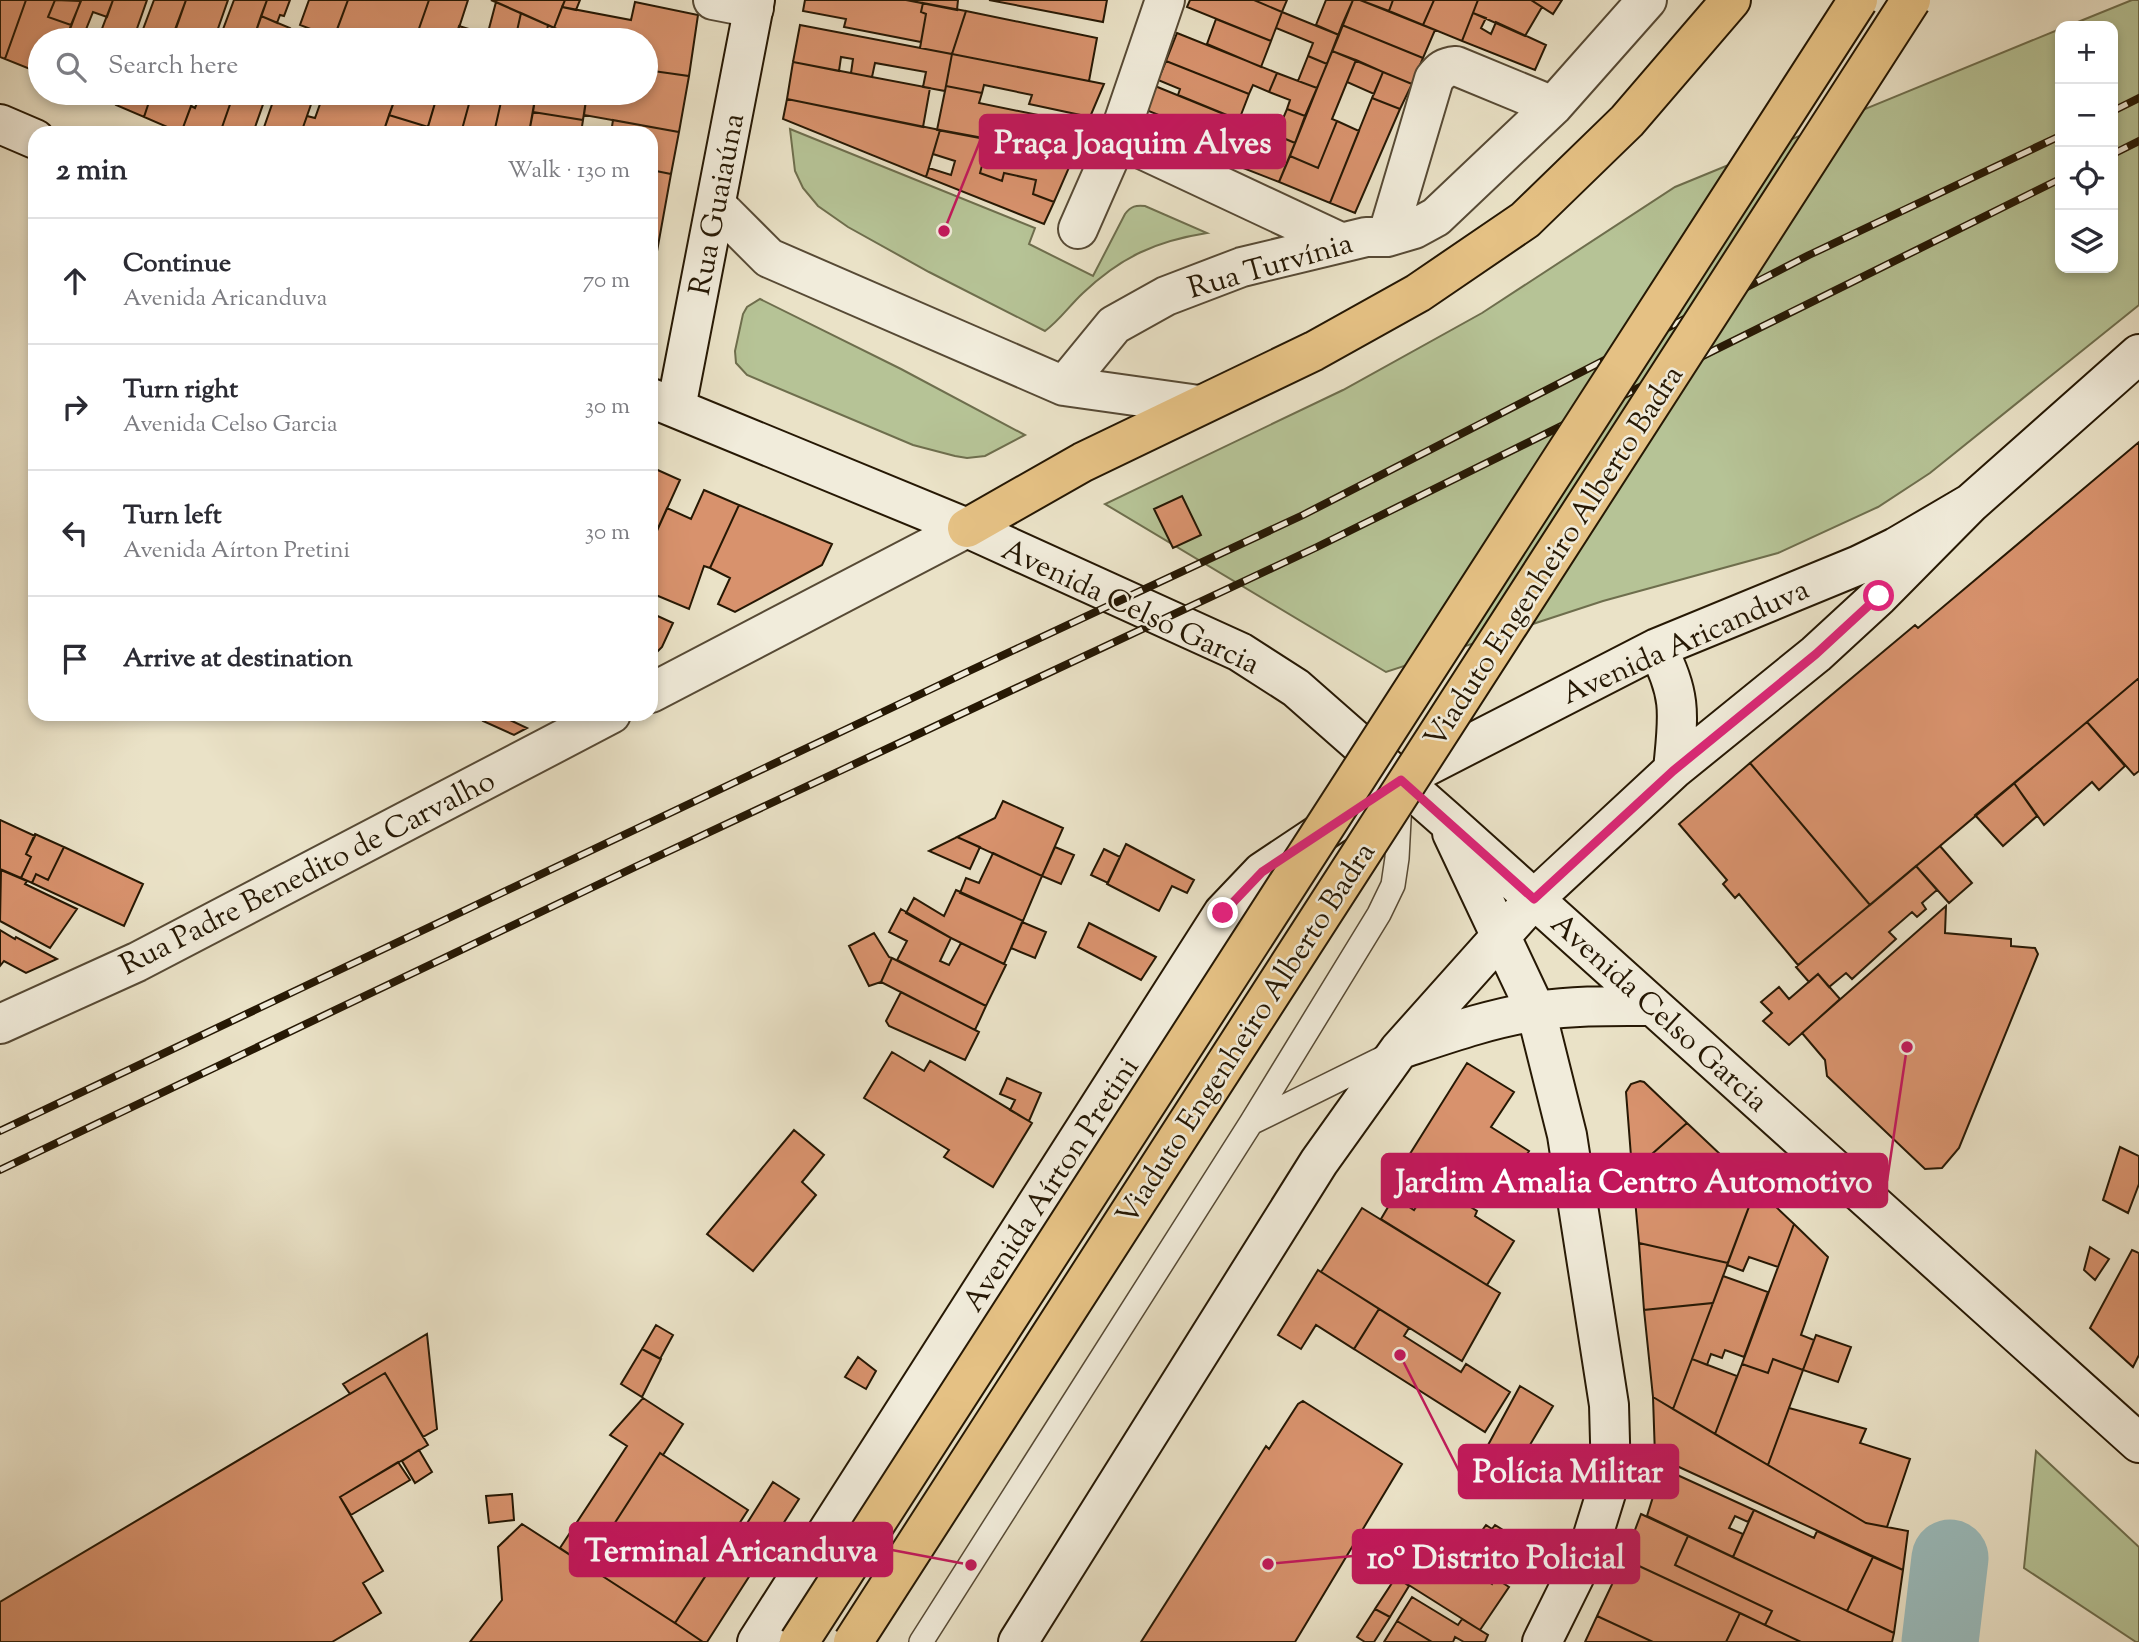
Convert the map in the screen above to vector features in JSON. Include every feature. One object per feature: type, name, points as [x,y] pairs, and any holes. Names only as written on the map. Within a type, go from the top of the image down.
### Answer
[{"type":"highway","points":[[967,528],[1083,461],[1314,351],[1418,293],[1525,220],[1627,121],[1731,0]]},
{"type":"highway","name":"Viaduto Engenheiro Alberto Badra","points":[[799,1642],[1858,0]]},
{"type":"highway","name":"Viaduto Engenheiro Alberto Badra","points":[[853,1642],[1911,0]]},
{"type":"main road","points":[[713,0],[754,4]]},
{"type":"main road","points":[[1078,229],[1118,138],[1165,0]]},
{"type":"main road","name":"Rua Turvínia","points":[[1064,386],[1114,325],[1166,296],[1242,267],[1340,242],[1366,237],[1387,237],[1414,229],[1436,216],[1553,106],[1647,0]]},
{"type":"main road","name":"Rua Guaiaúna","points":[[664,403],[706,260],[754,4]]},
{"type":"main road","name":"Rua Turvínia","points":[[1387,237],[1434,79],[1440,71],[1456,66],[1553,106]]},
{"type":"main road","points":[[1118,138],[1340,242]]},
{"type":"main road","points":[[716,205],[769,258],[1064,386],[1199,405]]},
{"type":"main road","points":[[706,260],[769,258]]},
{"type":"main road","name":"Avenida Aricanduva","points":[[1534,899],[1673,771],[1816,654],[1879,596],[1971,503],[2139,354]]},
{"type":"main road","name":"Avenida Celso Garcia","points":[[664,403],[967,528],[1240,652],[1296,688],[2139,1443]]},
{"type":"main road","name":"Avenida Aricanduva","points":[[1401,780],[1657,648],[1859,565],[1896,547],[1971,503]]},
{"type":"main road","points":[[658,689],[967,528]]},
{"type":"main road","points":[[1657,648],[1676,691],[1679,715],[1673,771]]},
{"type":"main road","name":"Rua Padre Benedito de Carvalho","points":[[0,1024],[137,962],[598,721]]},
{"type":"main road","name":"Avenida Aírton Pretini","points":[[757,1642],[1223,913],[1262,872],[1401,780]]},
{"type":"main road","points":[[1445,819],[1536,1011],[1567,1135],[1609,1405],[1611,1477],[1590,1545],[1542,1642]]},
{"type":"main road","points":[[1018,1642],[1319,1162],[1399,1050],[1534,899]]},
{"type":"main road","points":[[1399,1050],[1474,1025],[1536,1011],[1577,1006],[1652,1006]]},
{"type":"lane","points":[[921,1642],[1251,1123],[1379,914],[1393,885],[1401,780]]},
{"type":"lane","points":[[1251,1123],[1399,1050]]},
{"type":"green space","points":[[2132,0],[2139,0],[2139,305],[1930,473],[1878,507],[1778,553],[1603,601],[1386,672],[1105,504],[1343,390],[1482,313],[1675,187],[2055,31],[2055,273],[2118,273],[2118,21],[2080,21]]},
{"type":"green space","points":[[790,129],[1035,228],[1029,244],[1093,276],[1125,214],[1134,207],[1145,206],[1207,233],[1155,246],[1125,260],[1097,280],[1045,331],[929,272],[848,227],[818,206],[803,188],[795,171]]},
{"type":"green space","points":[[760,299],[901,369],[1025,435],[985,456],[955,456],[913,445],[747,375],[736,363],[735,351],[743,314],[747,307]]},
{"type":"green space","points":[[2036,1451],[2139,1547],[2139,1642],[2024,1568]]},
{"type":"building","points":[[0,0],[26,0],[5,59],[0,57]]},
{"type":"building","points":[[26,0],[55,0],[48,17],[71,25],[70,28],[28,28],[28,68],[5,59]]},
{"type":"building","points":[[55,0],[81,1],[71,25],[48,17]]},
{"type":"building","points":[[81,0],[113,0],[107,17],[93,12],[87,28],[70,28]]},
{"type":"building","points":[[113,0],[147,0],[137,28],[102,28]]},
{"type":"building","points":[[154,0],[186,0],[176,28],[144,28]]},
{"type":"building","points":[[186,0],[228,0],[218,28],[176,28]]},
{"type":"building","points":[[234,0],[267,0],[257,28],[224,28]]},
{"type":"building","points":[[267,0],[290,0],[284,16],[280,15],[277,23],[261,16]]},
{"type":"building","points":[[309,0],[348,0],[338,28],[308,28],[300,25]]},
{"type":"building","points":[[348,0],[429,0],[419,28],[338,28]]},
{"type":"building","points":[[429,0],[468,0],[459,28],[419,28]]},
{"type":"building","points":[[491,0],[565,0],[554,28]]},
{"type":"building","points":[[565,0],[580,0],[576,10],[562,7]]},
{"type":"building","points":[[805,0],[906,0],[923,3],[921,12],[926,14],[921,42],[844,27],[846,19],[803,11]]},
{"type":"building","points":[[906,0],[958,0],[957,10]]},
{"type":"building","points":[[989,0],[1107,0],[1103,22]]},
{"type":"building","points":[[1190,0],[1254,0],[1282,12],[1271,41],[1187,7]]},
{"type":"building","points":[[1254,0],[1287,0],[1282,12]]},
{"type":"building","points":[[1326,0],[1353,0],[1339,35],[1316,25]]},
{"type":"building","points":[[1353,0],[1360,0],[1435,30],[1423,58],[1342,25]]},
{"type":"building","points":[[1360,0],[1393,0],[1389,11]]},
{"type":"building","points":[[1393,0],[1434,0],[1423,25],[1389,11]]},
{"type":"building","points":[[1434,0],[1478,0],[1462,41],[1423,25]]},
{"type":"building","points":[[1478,0],[1531,0],[1542,7],[1525,36],[1473,13]]},
{"type":"building","points":[[1531,0],[1562,0],[1553,14]]},
{"type":"building","points":[[496,2],[521,13],[518,28],[489,28]]},
{"type":"building","points":[[635,2],[698,15],[689,76],[658,72],[658,28],[554,28],[562,7],[631,20]]},
{"type":"building","points":[[923,3],[966,11],[952,54],[920,48],[926,14],[921,12]]},
{"type":"building","points":[[966,11],[1097,38],[1089,81],[952,54]]},
{"type":"building","points":[[1282,12],[1339,35],[1327,64],[1308,56],[1313,43],[1276,28]]},
{"type":"building","points":[[521,13],[548,25],[547,28],[518,28]]},
{"type":"building","points":[[1473,13],[1486,18],[1481,28],[1491,34],[1496,22],[1546,45],[1535,70],[1462,41]]},
{"type":"building","points":[[261,16],[290,28],[257,28]]},
{"type":"building","points":[[1216,19],[1271,41],[1261,67],[1207,44]]},
{"type":"building","points":[[800,25],[952,54],[945,91],[923,87],[926,72],[875,63],[872,77],[851,73],[853,59],[841,57],[839,71],[793,62]]},
{"type":"building","points":[[1342,25],[1423,58],[1412,84],[1332,51]]},
{"type":"building","points":[[1177,33],[1277,73],[1269,92],[1253,85],[1249,94],[1166,61]]},
{"type":"building","points":[[1332,51],[1356,60],[1332,119],[1337,121],[1318,168],[1290,156]]},
{"type":"building","points":[[952,54],[1104,84],[1090,117],[1029,104],[1032,95],[984,85],[982,93],[946,86]]},
{"type":"building","points":[[1308,56],[1327,64],[1317,88],[1298,81]]},
{"type":"building","points":[[1356,60],[1383,72],[1374,94],[1347,82]]},
{"type":"building","points":[[1166,61],[1249,94],[1239,120],[1178,95],[1180,89],[1158,80]]},
{"type":"building","points":[[793,62],[930,88],[923,127],[787,99]]},
{"type":"building","points":[[658,72],[689,76],[679,132],[658,128],[658,126],[584,115],[585,105],[658,105]]},
{"type":"building","points":[[1383,72],[1412,84],[1400,109],[1372,98]]},
{"type":"building","points":[[1277,73],[1317,88],[1305,116],[1287,109],[1290,100],[1269,92]]},
{"type":"building","points":[[946,86],[982,93],[979,103],[1058,119],[1049,151],[937,130]]},
{"type":"building","points":[[1155,86],[1268,132],[1256,161],[1172,127],[1174,121],[1146,110]]},
{"type":"building","points":[[1372,98],[1400,109],[1355,213],[1330,203]]},
{"type":"building","points":[[787,99],[940,130],[926,177],[783,119]]},
{"type":"building","points":[[116,105],[148,105],[144,117]]},
{"type":"building","points":[[148,105],[192,105],[184,126],[165,126],[144,117]]},
{"type":"building","points":[[196,105],[230,105],[222,126],[184,126],[191,106],[195,108]]},
{"type":"building","points":[[230,105],[263,105],[255,126],[222,126]]},
{"type":"building","points":[[272,105],[311,105],[303,126],[264,126]]},
{"type":"building","points":[[320,105],[393,105],[385,126],[303,126],[307,116],[315,118]]},
{"type":"building","points":[[393,105],[434,105],[428,126],[389,115]]},
{"type":"building","points":[[434,105],[469,105],[463,126],[428,126]]},
{"type":"building","points":[[469,105],[500,105],[496,126],[463,126]]},
{"type":"building","points":[[500,105],[534,105],[530,126],[496,126]]},
{"type":"building","points":[[534,105],[585,105],[583,120],[533,112]]},
{"type":"building","points":[[1287,109],[1305,116],[1295,143],[1276,135]]},
{"type":"building","points":[[533,112],[583,120],[582,126],[530,126]]},
{"type":"building","points":[[389,115],[425,126],[385,126]]},
{"type":"building","points":[[613,120],[646,126],[612,126]]},
{"type":"building","points":[[1337,121],[1359,131],[1330,203],[1279,182],[1290,156],[1318,168]]},
{"type":"building","points":[[658,128],[679,132],[671,174],[658,171]]},
{"type":"building","points":[[940,130],[989,139],[980,173],[1002,181],[1004,173],[1036,180],[1033,194],[1054,202],[1044,224],[926,177],[929,168],[951,175],[955,161],[933,154]]},
{"type":"building","points":[[1276,135],[1295,143],[1279,182],[1243,168],[1248,157],[1266,162]]},
{"type":"building","points":[[989,139],[1074,156],[1054,202],[1033,194],[1036,180],[1004,173],[1002,181],[980,173]]},
{"type":"building","points":[[658,171],[671,174],[658,246]]},
{"type":"building","points":[[2139,442],[2139,678],[1870,905],[1750,763],[1915,625],[1918,628]]},
{"type":"building","points":[[658,470],[680,480],[658,529]]},
{"type":"building","points":[[704,490],[739,505],[710,568],[704,566],[689,609],[658,596],[658,528],[667,508],[691,519]]},
{"type":"building","points":[[1182,496],[1201,535],[1173,548],[1154,509]]},
{"type":"building","points":[[739,505],[832,544],[822,565],[735,612],[718,604],[730,578],[710,568]]},
{"type":"building","points":[[658,616],[673,623],[658,651]]},
{"type":"building","points":[[2139,678],[2139,771],[2134,775],[2087,722]]},
{"type":"building","points":[[483,721],[512,721],[527,728],[514,735]]},
{"type":"building","points":[[2087,722],[2125,766],[2099,790],[2092,782],[2044,825],[2014,783]]},
{"type":"building","points":[[1750,763],[1870,905],[1798,965],[1739,894],[1735,898],[1723,884],[1727,880],[1679,824]]},
{"type":"building","points":[[2014,783],[2037,816],[2003,846],[1975,815]]},
{"type":"building","points":[[1003,801],[1063,828],[1042,876],[957,837],[995,818]]},
{"type":"building","points":[[0,820],[35,836],[26,854],[31,857],[21,878],[0,869]]},
{"type":"building","points":[[35,834],[64,847],[48,880],[36,874],[32,883],[21,878],[31,857],[26,854]]},
{"type":"building","points":[[957,837],[980,847],[970,869],[929,851]]},
{"type":"building","points":[[1126,844],[1194,880],[1187,893],[1172,886],[1159,911],[1107,884]]},
{"type":"building","points":[[1940,846],[1972,883],[1949,903],[1916,866]]},
{"type":"building","points":[[64,847],[143,884],[124,926],[32,883],[36,874],[48,880]]},
{"type":"building","points":[[1055,847],[1074,855],[1061,884],[1042,876]]},
{"type":"building","points":[[1104,849],[1120,857],[1108,883],[1091,875]]},
{"type":"building","points":[[993,853],[1042,876],[1023,921],[960,893],[966,878],[979,883]]},
{"type":"building","points":[[1916,866],[1937,890],[1922,903],[1926,909],[1917,917],[1912,912],[1889,932],[1896,939],[1852,979],[1846,973],[1829,987],[1818,974],[1809,982],[1796,967]]},
{"type":"building","points":[[1,870],[77,909],[50,948],[0,921]]},
{"type":"building","points":[[956,890],[1023,921],[1004,964],[906,913],[914,898],[944,916]]},
{"type":"building","points":[[1946,906],[1945,933],[2011,939],[2011,946],[2035,948],[2038,954],[1959,1148],[1942,1168],[1925,1169],[1827,1076],[1825,1060],[1802,1033]]},
{"type":"building","points":[[901,909],[951,938],[940,961],[949,965],[961,943],[1006,965],[986,1006],[897,960],[907,941],[889,932]]},
{"type":"building","points":[[1022,922],[1046,932],[1035,958],[1011,948]]},
{"type":"building","points":[[1089,923],[1156,957],[1141,980],[1078,947]]},
{"type":"building","points":[[0,930],[57,959],[26,973],[4,961],[0,966]]},
{"type":"building","points":[[874,933],[892,958],[881,982],[869,986],[849,946]]},
{"type":"building","points":[[892,958],[986,1006],[975,1030],[881,982]]},
{"type":"building","points":[[1818,974],[1840,999],[1789,1045],[1763,1021],[1772,1013],[1761,1002],[1779,987],[1789,999]]},
{"type":"building","points":[[901,992],[979,1032],[965,1060],[889,1026],[886,1021]]},
{"type":"building","points":[[892,1052],[924,1071],[930,1061],[1032,1123],[993,1187],[944,1157],[949,1150],[864,1098]]},
{"type":"building","points":[[1467,1063],[1514,1092],[1491,1127],[1529,1151],[1508,1184],[1471,1160],[1450,1195],[1403,1165]]},
{"type":"building","points":[[1007,1078],[1041,1093],[1029,1121],[1010,1110],[1015,1100],[1000,1094]]},
{"type":"building","points":[[1640,1081],[1687,1123],[1652,1154],[1655,1180],[1633,1182],[1626,1092],[1631,1084]]},
{"type":"building","points":[[1687,1123],[1756,1188],[1728,1263],[1639,1243],[1635,1199],[1646,1198],[1645,1181],[1655,1180],[1652,1154]]},
{"type":"building","points":[[794,1130],[824,1155],[802,1182],[816,1195],[753,1271],[707,1234]]},
{"type":"building","points":[[2120,1147],[2139,1156],[2139,1184],[2128,1213],[2103,1200]]},
{"type":"building","points":[[1432,1183],[1477,1211],[1475,1216],[1514,1241],[1487,1285],[1381,1219],[1394,1197],[1414,1210]]},
{"type":"building","points":[[1756,1188],[1794,1224],[1778,1267],[1749,1257],[1743,1271],[1727,1265]]},
{"type":"building","points":[[1362,1208],[1500,1293],[1462,1361],[1321,1272]]},
{"type":"building","points":[[1794,1224],[1828,1257],[1801,1335],[1814,1340],[1803,1370],[1773,1359],[1768,1373],[1742,1364]]},
{"type":"building","points":[[1639,1243],[1728,1263],[1713,1303],[1644,1310]]},
{"type":"building","points":[[2090,1247],[2109,1259],[2095,1280],[2084,1270]]},
{"type":"building","points":[[2132,1250],[2139,1253],[2139,1355],[2133,1367],[2090,1328]]},
{"type":"building","points":[[1318,1270],[1379,1309],[1354,1349],[1316,1325],[1301,1349],[1278,1335]]},
{"type":"building","points":[[1723,1276],[1768,1292],[1744,1357],[1725,1350],[1722,1358],[1711,1354],[1707,1365],[1692,1359]]},
{"type":"building","points":[[1713,1303],[1673,1409],[1653,1397],[1644,1310]]},
{"type":"building","points":[[1379,1309],[1409,1328],[1404,1336],[1461,1372],[1466,1364],[1510,1392],[1485,1432],[1354,1349]]},
{"type":"building","points":[[656,1325],[673,1335],[660,1359],[642,1349]]},
{"type":"building","points":[[427,1334],[437,1429],[423,1437],[385,1373],[350,1394],[343,1384]]},
{"type":"building","points":[[1816,1335],[1851,1347],[1838,1382],[1803,1370]]},
{"type":"building","points":[[642,1349],[661,1359],[642,1397],[621,1384]]},
{"type":"building","points":[[858,1357],[876,1371],[866,1389],[845,1377]]},
{"type":"building","points":[[1692,1359],[1737,1376],[1715,1434],[1673,1409]]},
{"type":"building","points":[[1773,1359],[1803,1370],[1768,1465],[1715,1434],[1742,1364],[1768,1373]]},
{"type":"building","points":[[385,1373],[428,1445],[340,1497],[383,1571],[363,1583],[381,1613],[332,1642],[0,1642],[0,1602]]},
{"type":"building","points":[[1520,1386],[1553,1406],[1502,1492],[1474,1471]]},
{"type":"building","points":[[1653,1397],[1866,1523],[1908,1531],[1903,1570],[1655,1456]]},
{"type":"building","points":[[643,1398],[683,1424],[663,1455],[660,1453],[587,1566],[560,1548],[627,1446],[610,1435]]},
{"type":"building","points":[[1303,1401],[1402,1464],[1295,1642],[1141,1642],[1266,1446],[1269,1449],[1298,1404]]},
{"type":"building","points":[[1789,1408],[1866,1429],[1860,1443],[1910,1459],[1887,1527],[1866,1523],[1768,1465]]},
{"type":"building","points":[[419,1450],[432,1472],[415,1483],[402,1461]]},
{"type":"building","points":[[660,1453],[748,1510],[675,1623],[587,1566]]},
{"type":"building","points":[[398,1462],[410,1480],[351,1515],[340,1497]]},
{"type":"building","points":[[1662,1468],[1754,1510],[1748,1522],[1735,1516],[1729,1528],[1743,1534],[1733,1557],[1647,1516]]},
{"type":"building","points":[[773,1482],[799,1499],[707,1642],[703,1642],[675,1623],[731,1537],[743,1544],[745,1540],[739,1536]]},
{"type":"building","points":[[512,1494],[514,1520],[489,1523],[486,1496]]},
{"type":"building","points":[[1754,1510],[1814,1538],[1817,1531],[1873,1557],[1847,1611],[1733,1557]]},
{"type":"building","points":[[1641,1514],[1688,1536],[1675,1565],[1772,1611],[1765,1625],[1624,1559]]},
{"type":"building","points":[[522,1524],[703,1642],[470,1642],[502,1600],[498,1547]]},
{"type":"building","points":[[1486,1525],[1492,1529],[1495,1525],[1530,1547],[1516,1575],[1495,1563],[1485,1579],[1492,1584],[1495,1578],[1509,1587],[1480,1630],[1396,1577],[1425,1531],[1436,1538],[1438,1534],[1451,1543],[1456,1535],[1474,1542]]},
{"type":"building","points":[[1688,1536],[1894,1633],[1892,1642],[1801,1642],[1765,1625],[1772,1611],[1675,1565]]},
{"type":"building","points":[[1873,1557],[1903,1570],[1894,1633],[1847,1611]]},
{"type":"building","points":[[1624,1559],[1740,1613],[1726,1642],[1653,1642],[1597,1616]]},
{"type":"building","points":[[1396,1577],[1409,1586],[1390,1617],[1375,1609]]},
{"type":"building","points":[[1412,1597],[1458,1625],[1462,1619],[1488,1635],[1485,1642],[1464,1642],[1455,1637],[1453,1642],[1432,1642],[1397,1621]]},
{"type":"building","points":[[1375,1609],[1390,1617],[1374,1642],[1365,1642],[1357,1637]]},
{"type":"building","points":[[1740,1613],[1765,1625],[1801,1642],[1726,1642]]},
{"type":"building","points":[[1597,1616],[1653,1642],[1585,1642]]},
{"type":"building","points":[[1397,1621],[1432,1642],[1384,1642]]},
{"type":"waterway","points":[[1940,1642],[1950,1558]]},
{"type":"railway","points":[[2118,108],[2139,98]]},
{"type":"railway","points":[[0,1131],[1303,515],[1809,255],[2055,138]]},
{"type":"railway","points":[[2118,152],[2139,141]]},
{"type":"railway","points":[[0,1170],[635,867],[1317,547],[2055,181]]},
{"type":"place","name":"Praça Joaquim Alves","points":[[944,231]]},
{"type":"place","name":"Jardim Amalia Centro Automotivo","points":[[1907,1047]]},
{"type":"place","name":"Polícia Militar","points":[[1400,1355]]},
{"type":"place","name":"10º Distrito Policial","points":[[1268,1564]]},
{"type":"place","name":"Terminal Aricanduva","points":[[971,1565]]},
{"type":"route","points":[[1223,913],[1262,872],[1401,780],[1534,899],[1673,771],[1816,654],[1879,596]]}]
